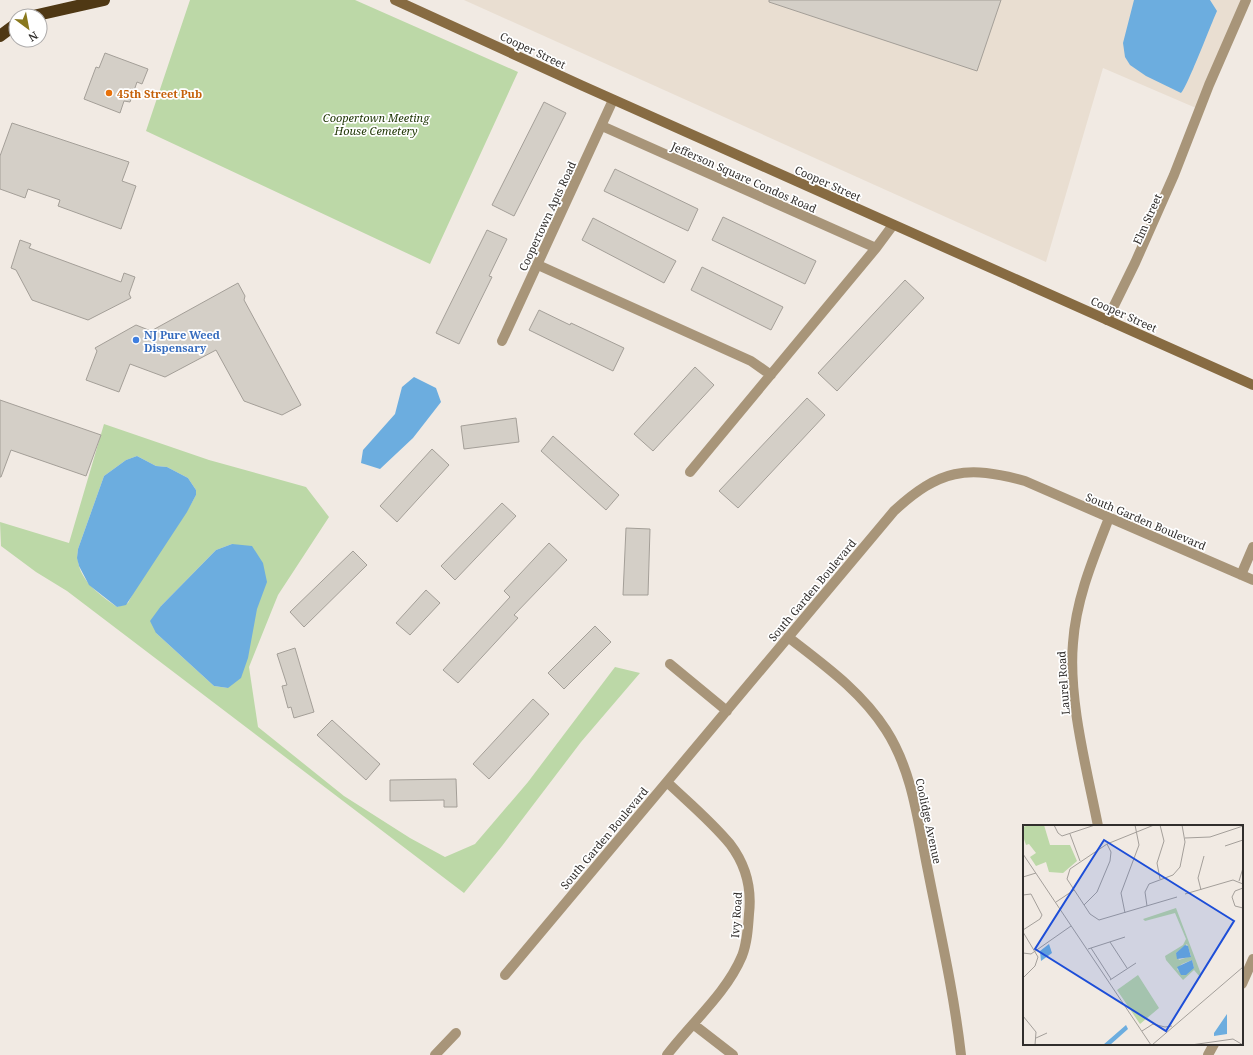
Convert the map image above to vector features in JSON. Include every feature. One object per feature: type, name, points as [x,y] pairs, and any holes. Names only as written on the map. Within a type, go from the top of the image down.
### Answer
[{"type":"highway","points":[[48,13],[104,0]]},
{"type":"street","name":"Cooper Street","points":[[395,0],[613,100],[1253,385]]},
{"type":"street","name":"Elm Street","points":[[1110,321],[1182,170],[1191,147],[1195,122],[1246,0]]},
{"type":"street","name":"Coopertown Apts Road","points":[[502,341],[613,100]]},
{"type":"street","name":"Jefferson Square Condos Road","points":[[602,126],[876,248]]},
{"type":"street","points":[[690,472],[876,248],[893,225]]},
{"type":"street","points":[[538,265],[751,361],[771,375]]},
{"type":"street","name":"South Garden Boulevard","points":[[505,975],[894,511],[915,492],[944,476],[975,472],[1025,480],[1253,580]]},
{"type":"street","name":"Laurel Road","points":[[1098,825],[1079,730],[1073,677],[1072,644],[1077,611],[1085,582],[1093,557],[1109,518]]},
{"type":"street","points":[[1241,575],[1253,547]]},
{"type":"street","name":"Coolidge Avenue","points":[[788,637],[835,673],[864,701],[886,730],[904,764],[914,802],[934,902],[961,1055]]},
{"type":"street","points":[[670,664],[726,711]]},
{"type":"street","name":"Ivy Road","points":[[667,782],[712,824],[730,844],[745,870],[751,897],[746,942],[742,957],[727,982],[667,1055]]},
{"type":"street","points":[[1243,982],[1253,960]]},
{"type":"street","points":[[693,1024],[733,1055]]},
{"type":"street","points":[[435,1055],[456,1032]]},
{"type":"street","points":[[1208,1055],[1213,1045]]},
{"type":"shaded area","points":[[464,0],[1247,0],[1196,108],[1103,68],[1046,262]]},
{"type":"green space","name":"Coopertown Meeting House Cemetery","points":[[190,0],[355,0],[518,72],[430,264],[146,131]]},
{"type":"green space","points":[[104,424],[209,460],[306,487],[329,517],[278,595],[249,667],[258,727],[344,796],[410,838],[445,857],[475,844],[528,782],[615,667],[640,673],[581,742],[502,846],[464,893],[67,591],[36,572],[1,546],[0,522],[69,543]],"holes":[[[137,456],[156,466],[167,467],[188,478],[196,490],[196,495],[179,523],[143,575],[128,603],[117,607],[95,590],[83,576],[78,559],[78,549],[104,476],[126,460]],[[232,544],[266,582],[228,688],[214,686],[156,633],[161,606],[216,550]]]},
{"type":"water","points":[[1134,0],[1210,0],[1217,11],[1193,69],[1181,93],[1146,76],[1130,65],[1125,57],[1123,43]]},
{"type":"water","points":[[414,377],[436,388],[441,402],[413,438],[380,469],[361,463],[363,450],[395,414],[402,387]]},
{"type":"water","points":[[137,456],[156,466],[167,467],[188,478],[196,490],[196,495],[187,512],[126,605],[117,607],[89,585],[79,566],[77,558],[78,549],[104,476],[126,460]]},
{"type":"water","points":[[232,544],[252,546],[263,563],[267,582],[257,609],[248,658],[241,678],[228,688],[214,686],[156,633],[150,621],[161,606],[216,550]]},
{"type":"building","points":[[769,0],[1001,0],[977,71],[769,2]]},
{"type":"building","points":[[105,53],[148,69],[142,84],[137,82],[130,102],[124,101],[120,113],[84,99],[96,67],[99,68]]},
{"type":"building","points":[[544,102],[566,113],[514,216],[492,205]]},
{"type":"building","points":[[12,123],[129,162],[122,181],[136,186],[121,229],[58,206],[60,200],[28,189],[25,198],[0,189],[0,156]]},
{"type":"building","points":[[615,169],[698,209],[688,231],[604,191]]},
{"type":"building","points":[[723,217],[816,261],[805,284],[712,240]]},
{"type":"building","points":[[593,218],[676,261],[664,283],[582,240]]},
{"type":"building","points":[[487,230],[507,239],[489,276],[492,277],[459,344],[436,333]]},
{"type":"building","points":[[20,240],[31,244],[29,248],[121,282],[124,273],[135,277],[129,294],[131,298],[88,320],[32,300],[16,270],[11,268]]},
{"type":"building","points":[[702,267],[783,307],[771,330],[691,290]]},
{"type":"building","points":[[905,280],[924,298],[837,391],[818,373]]},
{"type":"building","points":[[238,283],[245,296],[244,300],[301,405],[282,415],[244,401],[216,350],[165,377],[130,364],[119,392],[86,380],[97,351],[95,348],[136,325],[151,331]]},
{"type":"building","points":[[539,310],[624,348],[613,371],[529,330]]},
{"type":"building","points":[[695,367],[714,385],[653,451],[634,434]]},
{"type":"building","points":[[807,398],[825,415],[738,508],[719,491]]},
{"type":"building","points":[[0,400],[101,435],[86,476],[11,450],[0,477]]},
{"type":"building","points":[[516,418],[519,442],[464,449],[461,426]]},
{"type":"building","points":[[553,436],[619,495],[606,510],[541,451]]},
{"type":"building","points":[[432,449],[449,465],[397,522],[380,506]]},
{"type":"building","points":[[502,503],[516,516],[455,580],[441,566]]},
{"type":"building","points":[[626,528],[650,529],[648,595],[623,595]]},
{"type":"building","points":[[549,543],[567,560],[514,615],[518,618],[458,683],[443,670],[510,597],[504,591]]},
{"type":"building","points":[[353,551],[367,565],[304,627],[290,612]]},
{"type":"building","points":[[426,590],[440,603],[410,635],[396,623]]},
{"type":"building","points":[[595,626],[611,642],[564,689],[548,673]]},
{"type":"building","points":[[295,648],[314,712],[294,718],[291,707],[288,708],[282,686],[287,685],[277,654]]},
{"type":"building","points":[[533,699],[549,714],[489,779],[473,764]]},
{"type":"building","points":[[332,720],[380,764],[366,780],[317,735]]},
{"type":"building","points":[[456,779],[457,807],[444,807],[444,800],[390,801],[390,780]]},
{"type":"place","name":"45th Street Pub","points":[[109,93]]},
{"type":"place","name":"NJ Pure Weed Dispensary","points":[[136,340]]}]
